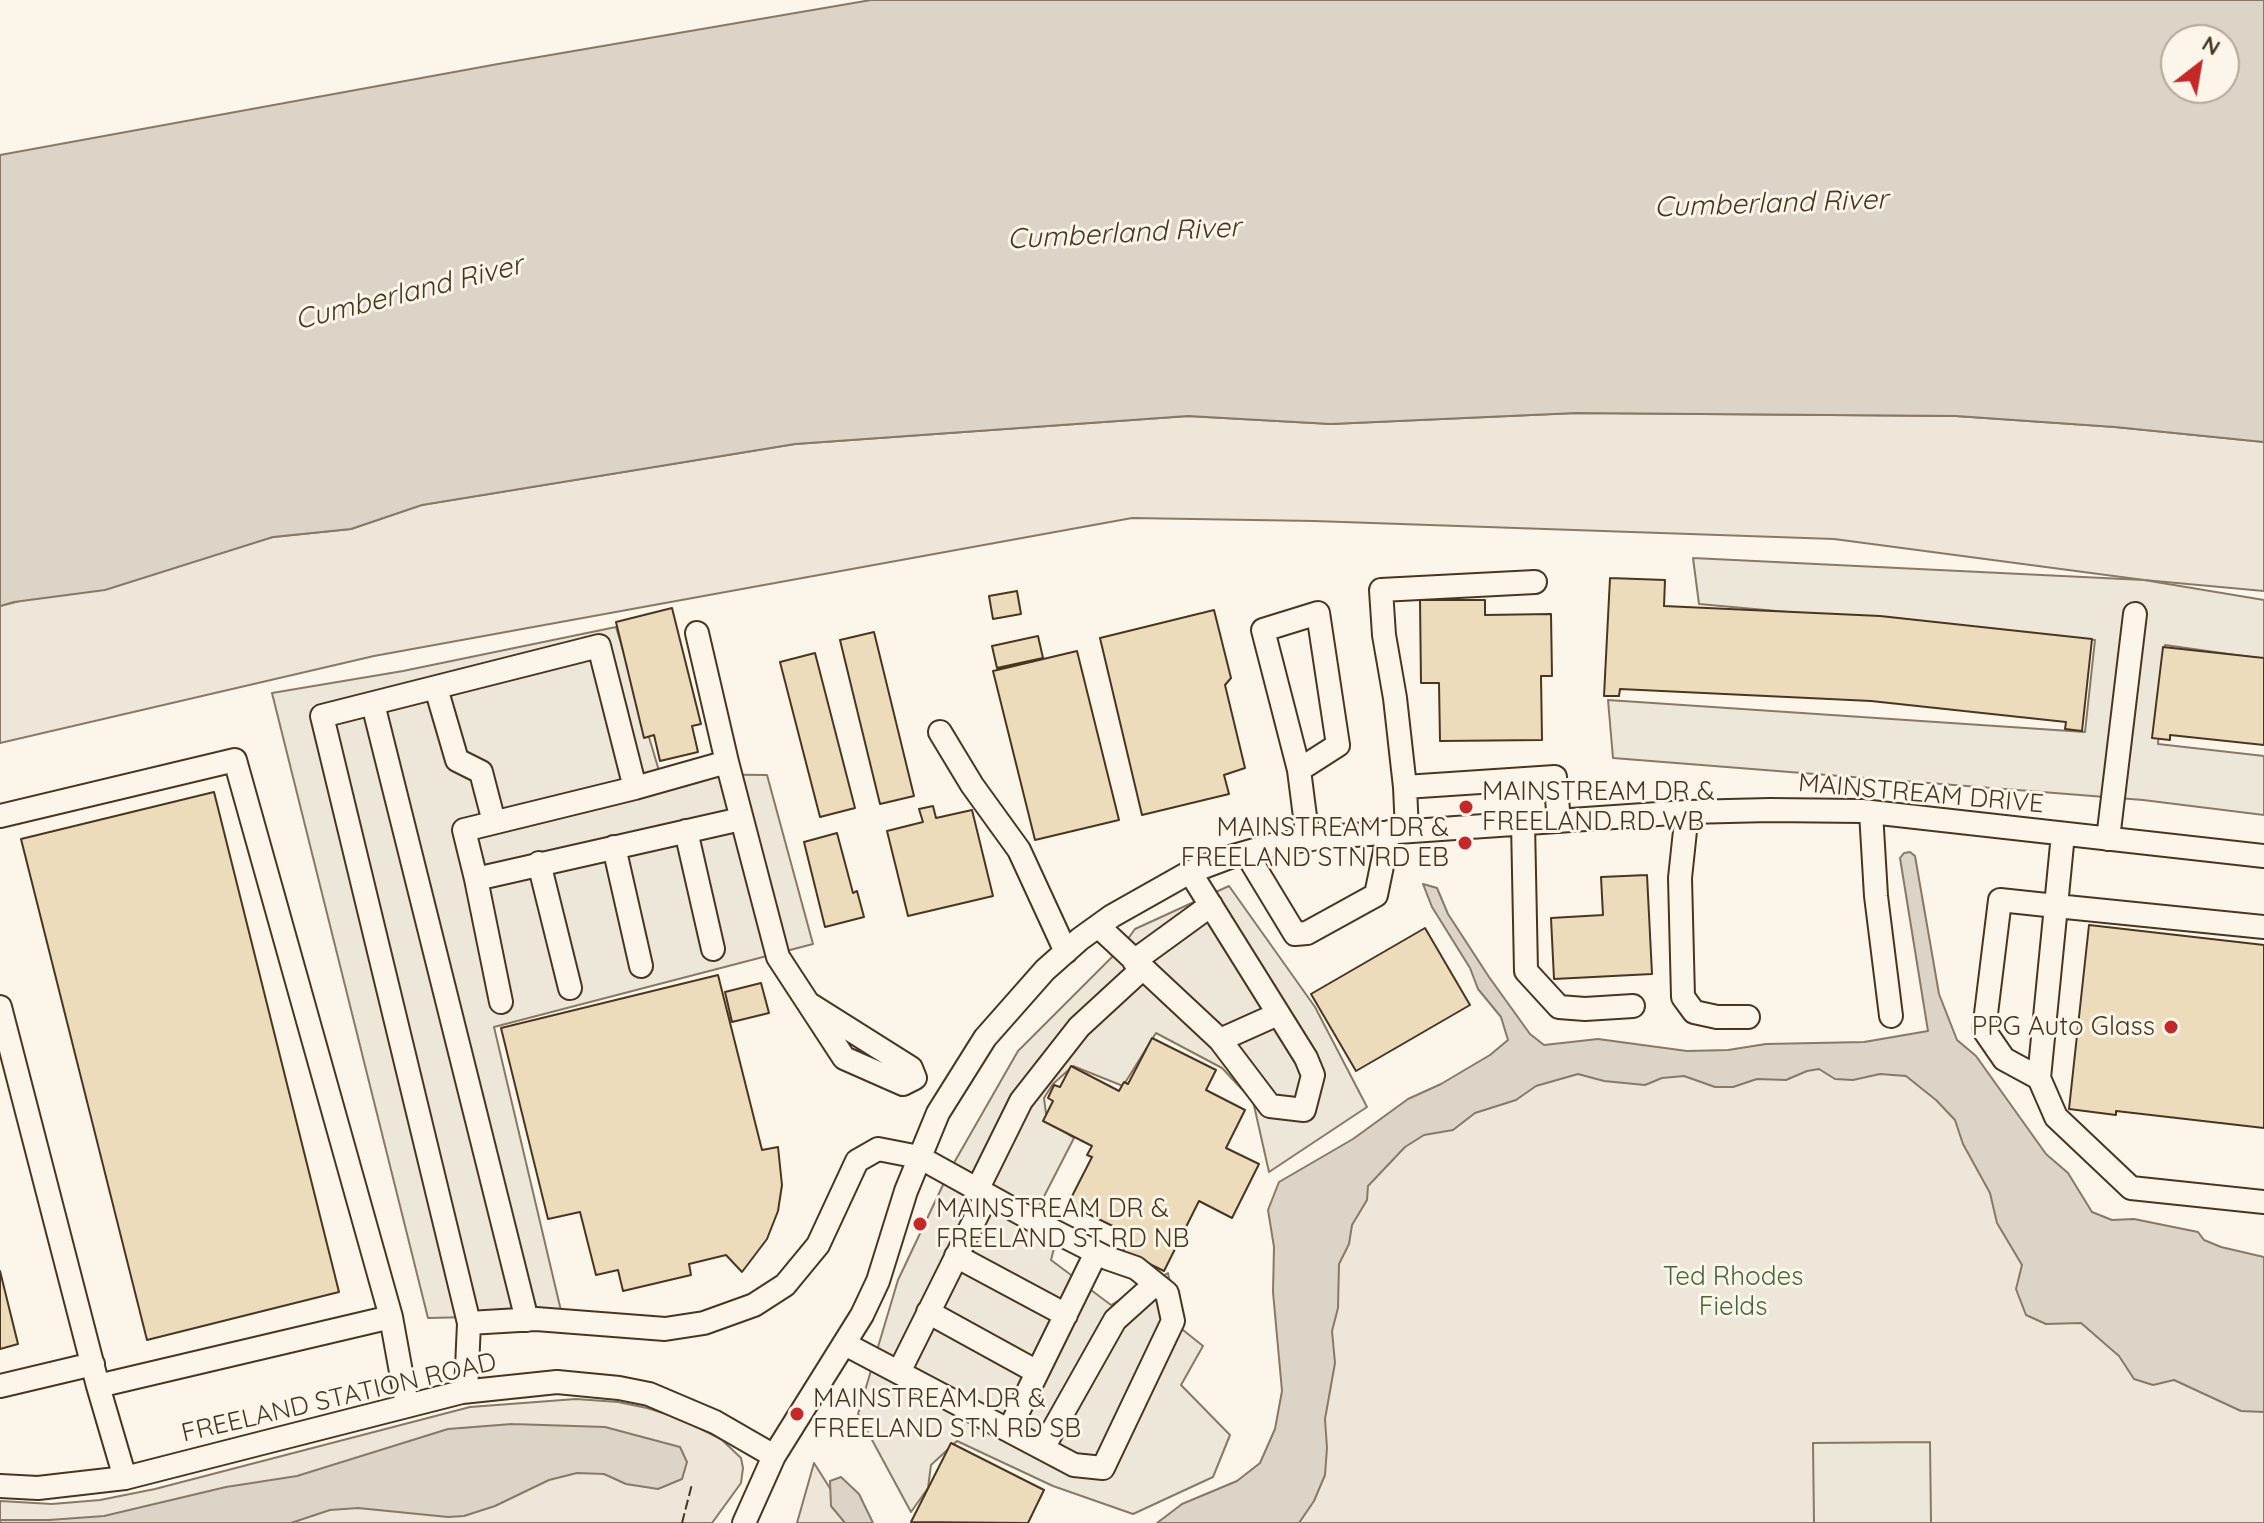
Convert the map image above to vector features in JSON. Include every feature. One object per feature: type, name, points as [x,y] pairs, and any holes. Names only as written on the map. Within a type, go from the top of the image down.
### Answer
[{"type":"street","points":[[1246,853],[1295,934],[1307,933],[1376,895],[1398,831],[1405,787],[1384,635],[1381,590],[1535,582]]},
{"type":"street","points":[[1299,770],[1338,745],[1318,613],[1263,630],[1299,770],[1308,840]]},
{"type":"street","points":[[2108,839],[2135,614]]},
{"type":"street","points":[[697,633],[741,819],[778,957],[844,1058],[903,1084],[915,1078],[948,1095]]},
{"type":"street","points":[[466,1391],[469,1323],[322,716],[599,646],[635,788]]},
{"type":"street","points":[[436,688],[457,760],[481,772],[494,822]]},
{"type":"street","points":[[373,704],[527,1320]]},
{"type":"street","points":[[940,732],[972,785],[1019,850],[1066,952]]},
{"type":"street","points":[[0,816],[235,760],[391,1317],[407,1405]]},
{"type":"street","points":[[501,1002],[464,830],[727,762]]},
{"type":"street","points":[[1405,787],[1555,777],[1559,821]]},
{"type":"street","name":"MAINSTREAM DRIVE","points":[[744,1523],[774,1456],[845,1344],[878,1281],[919,1157],[948,1095],[985,1038],[1045,970],[1098,926],[1190,872],[1246,853],[1308,840],[1687,812],[1770,810],[1871,812],[2264,856]]},
{"type":"street","points":[[1687,812],[1680,878],[1683,997],[1694,1012],[1717,1017],[1748,1017]]},
{"type":"street","points":[[1871,812],[1876,896],[1891,1016]]},
{"type":"street","points":[[476,879],[741,819]]},
{"type":"street","points":[[1523,823],[1526,971],[1559,1007],[1633,1006]]},
{"type":"street","points":[[686,831],[713,949]]},
{"type":"street","points":[[2063,834],[2039,1078],[2056,1117],[2131,1188],[2264,1202]]},
{"type":"street","points":[[614,847],[641,966]]},
{"type":"street","points":[[539,863],[570,988]]},
{"type":"street","points":[[1098,926],[1220,1040],[1270,1106],[1304,1110],[1313,1075],[1306,1058],[1190,872]]},
{"type":"street","points":[[2039,1078],[2004,1059],[1984,1030],[2000,900],[2264,927]]},
{"type":"street","points":[[899,1372],[956,1256],[1021,1101],[1079,1027],[1138,965],[1211,905]]},
{"type":"street","points":[[0,1007],[98,1386],[125,1478]]},
{"type":"street","points":[[1220,1040],[1278,1014]]},
{"type":"street","points":[[469,1323],[527,1320],[665,1329],[704,1323],[754,1305],[785,1285],[818,1245],[857,1161],[878,1149],[919,1157],[1096,1253],[1136,1268],[1167,1293],[1173,1321],[1103,1468],[1074,1465],[845,1344]]},
{"type":"street","points":[[1009,1430],[1096,1253]]},
{"type":"street","points":[[956,1256],[1066,1315]]},
{"type":"street","points":[[1043,1448],[1115,1320],[1155,1284]]},
{"type":"street","points":[[928,1312],[1037,1372]]},
{"type":"street","points":[[98,1386],[391,1317]]},
{"type":"street","points":[[0,1386],[93,1364]]},
{"type":"street","name":"FREELAND STATION ROAD","points":[[0,1486],[38,1488],[125,1478],[466,1391],[557,1382],[649,1394],[715,1422],[774,1456]]},
{"type":"green space","points":[[1576,413],[1956,416],[2115,427],[2264,442],[2264,591],[2144,580],[1834,539],[1314,521],[1132,518],[374,656],[0,743],[0,606],[273,537],[351,529],[421,505],[795,444],[1188,416],[1331,424]]},
{"type":"green space","name":"Ted Rhodes Fields","points":[[1941,1062],[2111,1233],[2264,1285],[2264,1523],[1202,1523],[1268,1487],[1302,1375],[1297,1202],[1497,1070]]},
{"type":"green space","points":[[576,1399],[647,1408],[679,1418],[721,1439],[741,1458],[741,1483],[712,1523],[0,1523],[0,1501],[52,1504],[100,1500],[155,1489],[470,1407]]},
{"type":"green space","points":[[814,1463],[852,1523],[797,1523]]},
{"type":"shaded area","points":[[1693,558],[2144,580],[2264,600],[2264,659],[2165,645],[2158,744],[2264,756],[2264,815],[2143,800],[1613,758],[1608,700],[2085,732],[2095,640],[1699,604]]},
{"type":"shaded area","points":[[616,627],[660,774],[767,775],[813,944],[494,1027],[562,1315],[428,1318],[272,693],[403,671]]},
{"type":"shaded area","points":[[1229,886],[1315,1007],[1367,1107],[1269,1172],[1253,1101],[1222,1068],[1156,1033],[1123,1086],[1073,1066],[1053,1084],[1044,1098],[1047,1121],[1074,1138],[1036,1212],[1059,1229],[1051,1260],[1111,1305],[1168,1273],[1178,1326],[1203,1346],[1181,1385],[1230,1435],[1213,1477],[1133,1514],[1053,1486],[957,1441],[931,1465],[928,1488],[911,1512],[858,1414],[898,1280],[951,1168],[1018,1051],[1122,947],[1135,929]]},
{"type":"shaded area","points":[[1930,1442],[1931,1523],[1814,1523],[1813,1443]]},
{"type":"water","name":"Cumberland River","points":[[871,0],[2264,0],[2264,442],[2115,427],[1956,416],[1576,413],[1331,424],[1188,416],[795,444],[422,505],[351,529],[273,537],[105,590],[0,606],[0,155]]},
{"type":"water","points":[[1910,852],[1915,856],[1939,994],[1957,1040],[1976,1056],[2046,1154],[2068,1173],[2092,1212],[2112,1220],[2134,1219],[2198,1232],[2204,1240],[2221,1247],[2264,1257],[2264,1412],[2241,1411],[2174,1380],[2153,1385],[2134,1379],[2119,1356],[2081,1323],[2046,1324],[2026,1315],[2016,1289],[2022,1265],[1997,1223],[1990,1193],[1963,1144],[1955,1120],[1906,1076],[1880,1074],[1853,1080],[1835,1079],[1819,1069],[1786,1080],[1757,1079],[1733,1087],[1715,1087],[1684,1076],[1662,1078],[1645,1085],[1604,1081],[1578,1074],[1536,1086],[1516,1100],[1475,1113],[1453,1130],[1424,1135],[1405,1147],[1368,1186],[1367,1200],[1352,1225],[1349,1244],[1339,1264],[1338,1308],[1332,1331],[1335,1363],[1325,1419],[1325,1475],[1314,1501],[1299,1523],[1157,1523],[1182,1504],[1237,1481],[1260,1463],[1275,1429],[1282,1391],[1273,1292],[1274,1247],[1268,1210],[1279,1182],[1353,1139],[1408,1099],[1490,1055],[1508,1040],[1501,1017],[1478,989],[1470,968],[1432,907],[1423,884],[1437,888],[1448,914],[1489,977],[1530,1034],[1544,1045],[1598,1039],[1687,1051],[1728,1050],[1766,1044],[1864,1042],[1928,1031],[1900,858]]},
{"type":"water","points":[[512,1424],[605,1427],[680,1447],[687,1462],[682,1479],[658,1489],[626,1484],[604,1474],[577,1473],[549,1480],[495,1506],[464,1516],[358,1508],[330,1510],[291,1523],[0,1523],[0,1520],[104,1516],[226,1487],[297,1476],[448,1429]]},
{"type":"water","points":[[841,1477],[859,1494],[873,1523],[845,1523],[831,1506],[830,1481]]},
{"type":"building","points":[[1610,578],[1665,580],[1664,606],[1880,616],[2092,639],[2082,731],[2065,729],[2066,722],[1871,701],[1620,689],[1619,696],[1604,696]]},
{"type":"building","points":[[1017,591],[1021,614],[993,619],[989,596]]},
{"type":"building","points":[[1420,600],[1485,600],[1485,615],[1551,614],[1552,676],[1541,676],[1542,740],[1440,741],[1439,683],[1421,683]]},
{"type":"building","points":[[672,608],[701,724],[692,726],[698,752],[660,761],[654,735],[644,738],[616,622]]},
{"type":"building","points":[[1214,610],[1231,678],[1225,685],[1245,768],[1224,775],[1229,794],[1142,815],[1100,638]]},
{"type":"building","points":[[874,632],[914,796],[880,804],[840,640]]},
{"type":"building","points":[[1038,636],[1043,658],[997,668],[992,646]]},
{"type":"building","points":[[2163,647],[2264,658],[2264,745],[2170,735],[2170,740],[2152,738]]},
{"type":"building","points":[[1077,651],[1119,820],[1035,840],[993,671]]},
{"type":"building","points":[[815,653],[855,808],[820,817],[780,662]]},
{"type":"building","points":[[214,792],[339,1292],[147,1340],[21,839]]},
{"type":"building","points":[[933,806],[936,818],[972,810],[993,896],[908,916],[887,831],[923,822],[919,809]]},
{"type":"building","points":[[837,833],[853,893],[857,891],[864,917],[825,927],[804,842]]},
{"type":"building","points":[[1647,875],[1652,974],[1554,979],[1551,918],[1603,915],[1601,877]]},
{"type":"building","name":"PPG Auto Glass","points":[[2089,925],[2264,945],[2264,1128],[2116,1111],[2116,1115],[2069,1109]]},
{"type":"building","points":[[1425,928],[1470,1005],[1356,1071],[1311,994]]},
{"type":"building","points":[[718,975],[762,1150],[778,1147],[782,1185],[778,1211],[767,1239],[742,1272],[726,1255],[689,1264],[691,1275],[623,1291],[618,1270],[596,1275],[580,1212],[548,1219],[501,1028]]},
{"type":"building","points":[[761,983],[769,1013],[732,1022],[725,992]]},
{"type":"building","points":[[1152,1038],[1216,1070],[1206,1090],[1245,1110],[1226,1148],[1259,1164],[1232,1218],[1199,1201],[1164,1271],[1123,1251],[1131,1235],[1068,1204],[1092,1157],[1087,1155],[1092,1146],[1043,1121],[1053,1101],[1048,1098],[1054,1085],[1060,1087],[1071,1066],[1119,1091],[1124,1082],[1128,1084]]},
{"type":"building","points":[[0,1271],[18,1344],[0,1349]]},
{"type":"building","points":[[951,1443],[1044,1490],[1028,1523],[911,1522]]},
{"type":"fence","points":[[682,1523],[692,1484]]},
{"type":"place","name":"MAINSTREAM DR & FREELAND RD WB","points":[[1466,807]]},
{"type":"place","name":"MAINSTREAM DR & FREELAND STN RD EB","points":[[1465,843]]},
{"type":"place","name":"PPG Auto Glass","points":[[2171,1027]]},
{"type":"place","name":"MAINSTREAM DR & FREELAND ST RD NB","points":[[920,1224]]},
{"type":"place","name":"MAINSTREAM DR & FREELAND STN RD SB","points":[[797,1414]]}]
